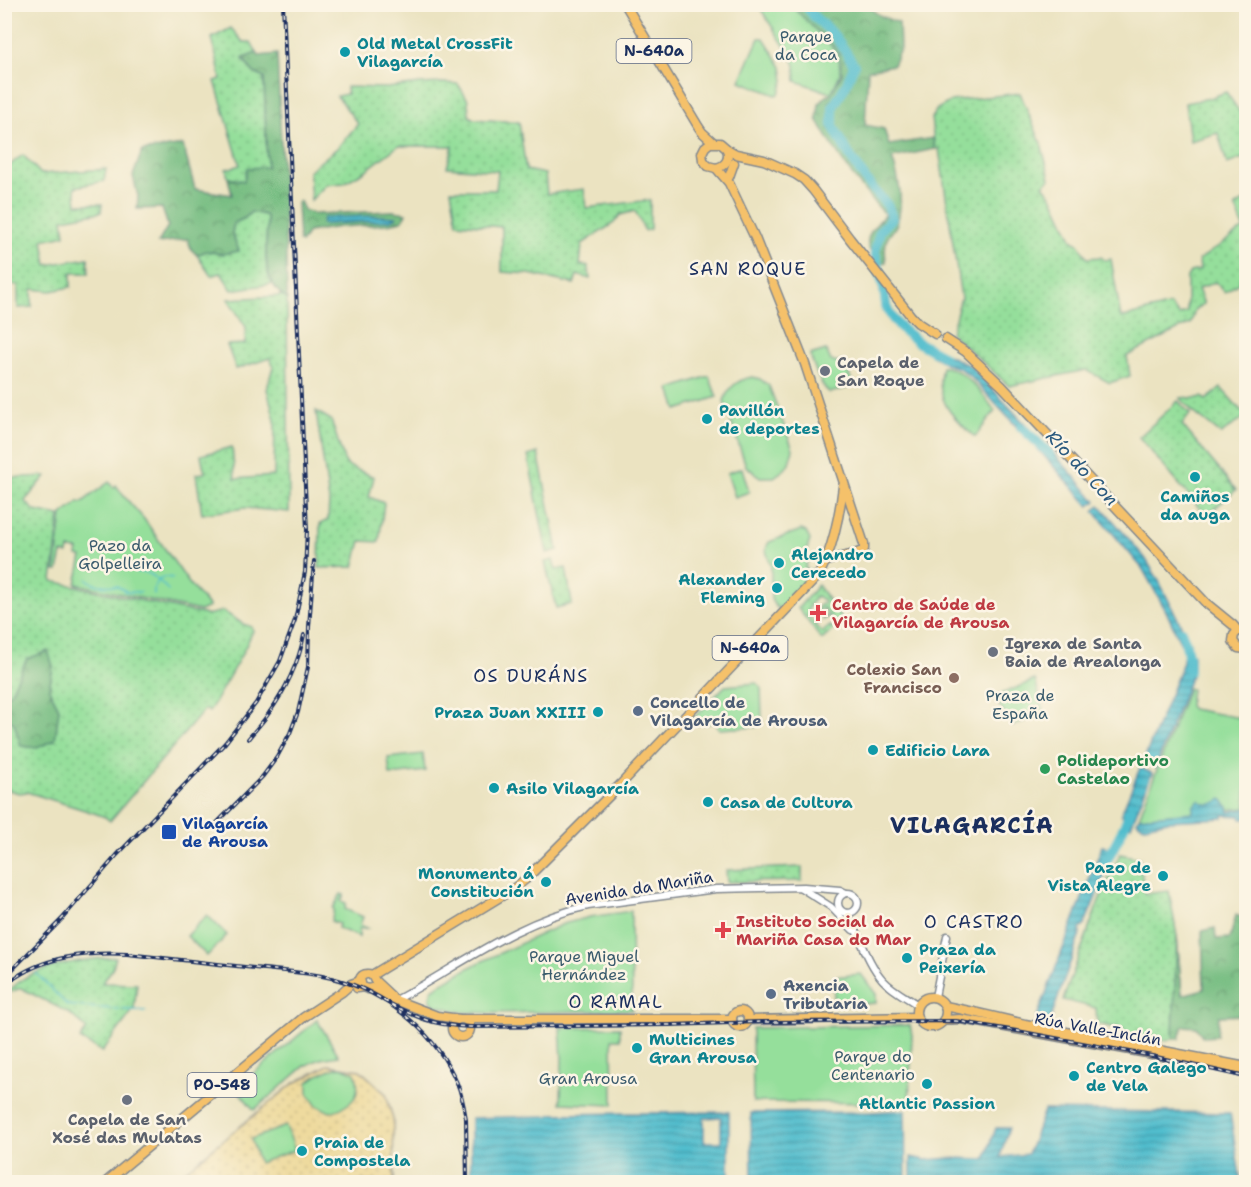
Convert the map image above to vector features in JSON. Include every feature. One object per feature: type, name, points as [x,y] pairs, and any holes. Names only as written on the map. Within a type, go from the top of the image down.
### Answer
[{"type":"main road","name":"N-640a","points":[[626,4],[702,132],[713,142],[723,144],[727,149]]},
{"type":"main road","name":"N-640a","points":[[373,981],[526,879],[621,784],[804,592],[818,576],[826,562],[842,497],[843,479],[840,466],[805,364],[752,230],[729,180],[703,160],[702,153],[705,147],[702,132]]},
{"type":"main road","points":[[705,147],[713,142]]},
{"type":"main road","points":[[727,149],[736,154],[764,160],[804,180],[918,323],[935,334],[943,331],[946,339],[966,352],[1002,386],[1206,603],[1242,631],[1233,638],[1234,644],[1240,650],[1246,649]]},
{"type":"main road","points":[[727,149],[729,180]]},
{"type":"main road","points":[[716,168],[751,158]]},
{"type":"main road","points":[[826,562],[837,556],[859,553],[865,547],[843,479]]},
{"type":"main road","points":[[373,981],[368,989],[361,984],[364,975],[368,974],[396,1000],[437,1016],[461,1019],[732,1019],[740,1011],[746,1013],[748,1020],[917,1017]]},
{"type":"main road","name":"PO-548","points":[[106,1182],[304,1017],[342,993],[351,984],[361,984]]},
{"type":"main road","points":[[935,997],[941,1000],[946,1013],[944,1020],[938,1025],[929,1027],[923,1024],[916,1012],[918,1005],[925,998],[935,997]]},
{"type":"main road","name":"Rúa Valle-Inclán","points":[[945,1006],[1246,1067]]},
{"type":"main road","points":[[437,1016],[457,1035],[462,1036],[467,1034],[480,1019]]},
{"type":"main road","points":[[461,1019],[468,1022],[470,1029]]},
{"type":"main road","points":[[453,1031],[454,1023],[461,1019]]},
{"type":"main road","name":"Rúa Valle-Inclán","points":[[944,1020],[960,1019],[984,1023],[1222,1067],[1246,1074]]},
{"type":"street","name":"Avenida da Mariña","points":[[396,1000],[493,943],[571,910],[699,891],[739,888],[816,888],[840,890],[846,893]]},
{"type":"street","name":"Avenida da Mariña","points":[[800,888],[831,907],[845,920],[860,940]]},
{"type":"street","points":[[808,892],[816,888]]},
{"type":"street","points":[[846,893],[855,895],[858,904],[856,909],[844,912],[838,906],[841,895],[846,893]]},
{"type":"street","name":"Avenida da Mariña","points":[[831,907],[844,912],[884,981],[918,1005]]},
{"type":"street","name":"Avenida da Mariña","points":[[844,912],[845,920]]},
{"type":"street","points":[[935,997],[947,936]]},
{"type":"green space","name":"Parque da Coca","points":[[758,5],[791,5],[839,54],[837,54],[839,55],[840,74],[831,93],[796,81],[795,65],[791,56]]},
{"type":"green space","points":[[791,5],[869,5],[878,14],[899,23],[900,49],[893,65],[868,70],[865,125],[884,129],[889,145],[933,138],[935,149],[892,158],[899,182],[900,207],[897,223],[886,242],[886,262],[882,263],[870,250],[868,243],[870,234],[885,214],[848,169],[817,119],[819,104],[831,93],[842,74],[839,54]]},
{"type":"green space","points":[[231,28],[243,42],[251,42],[257,53],[243,59],[253,72],[264,78],[267,167],[245,181],[228,178],[226,169],[240,165],[215,81],[221,79],[212,38]]},
{"type":"green space","points":[[759,38],[764,38],[782,67],[784,81],[779,94],[776,95],[740,81]]},
{"type":"green space","points":[[257,53],[259,56],[277,54],[287,299],[272,283],[268,273],[265,215],[251,212],[234,223],[232,233],[239,251],[222,254],[206,251],[197,255],[191,249],[188,239],[158,243],[168,226],[162,208],[137,209],[138,196],[133,176],[142,151],[183,145],[195,189],[232,195],[228,178],[244,181],[247,168],[267,167],[264,78],[253,72],[243,58]]},
{"type":"green space","points":[[442,83],[458,84],[468,100],[469,116],[474,119],[519,122],[526,170],[545,174],[547,194],[584,189],[586,208],[650,200],[650,229],[645,231],[635,211],[620,215],[614,223],[582,244],[580,265],[588,266],[590,279],[577,275],[574,284],[529,274],[502,272],[502,227],[457,223],[451,190],[496,190],[498,171],[447,167],[453,146],[398,146],[365,171],[344,183],[326,185],[311,200],[309,171],[337,148],[358,124],[337,96],[347,94],[346,87],[387,88]]},
{"type":"green space","points":[[1226,92],[1246,121],[1246,157],[1227,164],[1218,133],[1190,141],[1185,103]]},
{"type":"green space","points":[[1020,93],[1041,143],[1050,179],[1043,185],[1053,198],[1073,241],[1079,244],[1087,258],[1111,259],[1121,318],[1170,305],[1179,315],[1187,312],[1187,277],[1190,272],[1200,270],[1199,260],[1244,228],[1235,206],[1246,200],[1246,278],[1225,292],[1215,282],[1198,289],[1204,304],[1195,309],[1191,323],[1127,356],[1130,376],[1110,383],[1086,370],[1009,386],[951,333],[961,298],[939,149],[935,149],[931,118],[937,109],[951,101]]},
{"type":"green space","points":[[23,155],[41,174],[106,169],[104,181],[75,187],[77,204],[102,204],[101,212],[63,219],[65,235],[43,240],[47,265],[88,258],[89,273],[71,273],[71,287],[51,291],[32,289],[32,307],[18,308],[18,285],[5,285],[5,170]]},
{"type":"green space","points":[[300,201],[304,210],[314,214],[394,211],[406,213],[402,221],[387,224],[339,227],[308,232],[301,243],[297,202]]},
{"type":"green space","points":[[251,212],[265,215],[267,219],[266,260],[272,284],[232,290],[221,273],[211,276],[197,255],[206,251],[222,254],[239,251],[232,233],[234,223]]},
{"type":"green space","points":[[280,294],[287,299],[289,512],[245,508],[202,514],[196,474],[205,473],[201,455],[232,447],[235,479],[274,476],[275,420],[267,389],[273,366],[270,358],[236,369],[227,345],[245,344],[246,327],[228,299],[280,296]]},
{"type":"green space","points":[[826,350],[831,361],[837,363],[843,361],[854,386],[830,393],[826,389],[810,355]]},
{"type":"green space","points":[[942,367],[958,371],[979,390],[995,411],[975,437],[959,423],[943,399],[940,379]]},
{"type":"green space","points":[[709,376],[717,397],[677,410],[670,389]]},
{"type":"green space","points":[[752,377],[760,379],[769,386],[793,449],[785,469],[774,477],[760,477],[746,466],[724,401],[735,384]]},
{"type":"green space","points":[[1221,388],[1246,416],[1221,434],[1192,411],[1180,398],[1202,397],[1206,400]]},
{"type":"green space","points":[[1178,401],[1190,414],[1182,425],[1236,490],[1206,516],[1139,437]]},
{"type":"green space","points":[[316,411],[331,420],[348,466],[374,477],[369,497],[384,503],[379,542],[361,541],[354,567],[319,568],[320,524],[328,520],[329,501]]},
{"type":"green space","points":[[538,453],[558,550],[547,553],[528,456]]},
{"type":"green space","points":[[742,468],[749,492],[735,497],[727,473]]},
{"type":"green space","points":[[46,476],[25,501],[35,511],[60,516],[52,581],[207,615],[223,611],[252,627],[253,631],[209,712],[205,709],[110,821],[94,813],[27,792],[19,793],[5,789],[4,716],[14,723],[59,709],[49,689],[53,666],[27,659],[10,694],[5,693],[5,478]]},
{"type":"green space","name":"Pazo da Golpelleira","points":[[109,482],[114,488],[116,485],[144,519],[191,586],[209,607],[200,611],[76,584],[82,557],[77,556],[78,550],[69,549],[68,554],[62,553],[58,571],[55,571],[62,515]]},
{"type":"green space","points":[[801,530],[806,532],[810,540],[804,559],[807,561],[805,569],[814,572],[812,577],[783,607],[777,608],[771,599],[771,566],[766,551],[767,546],[769,542]]},
{"type":"green space","points":[[553,560],[556,570],[566,568],[572,604],[556,608],[545,562]]},
{"type":"green space","points":[[818,585],[843,621],[821,639],[798,608]],"holes":[[[817,596],[824,601],[824,604],[816,610],[817,612],[823,608],[828,614],[822,619],[830,616],[834,623],[831,628],[830,626],[822,632],[810,618],[808,610]]]},
{"type":"green space","points":[[48,651],[53,666],[49,689],[59,709],[55,740],[37,748],[21,746],[14,723],[5,716],[5,693],[10,694],[27,659]]},
{"type":"green space","name":"Praza de España","points":[[1035,680],[1044,712],[1013,726],[994,697]]},
{"type":"green space","points":[[757,683],[761,687],[762,721],[756,727],[719,729],[715,723],[687,725],[725,686]]},
{"type":"green space","points":[[1188,688],[1191,689],[1189,706],[1192,709],[1246,719],[1246,808],[1139,817]]},
{"type":"green space","points":[[423,754],[425,771],[390,775],[388,758]]},
{"type":"green space","points":[[1120,854],[1139,858],[1145,894],[1169,891],[1177,936],[1182,995],[1174,1039],[1145,1042],[1127,1039],[1123,1029],[1097,1024],[1096,1008],[1063,1000],[1100,898]]},
{"type":"green space","points":[[802,867],[802,881],[727,882],[726,870]]},
{"type":"green space","points":[[341,894],[344,895],[341,901],[346,903],[345,909],[363,917],[360,925],[367,928],[359,929],[359,937],[338,928],[339,924],[331,921],[333,908]]},
{"type":"green space","name":"Parque Miguel Hernández","points":[[631,911],[632,1010],[462,1012],[434,1005],[430,999],[432,989],[470,967],[563,924],[590,917]]},
{"type":"green space","points":[[207,915],[227,935],[207,956],[187,936]]},
{"type":"green space","points":[[1236,915],[1246,919],[1246,1015],[1219,1016],[1217,1036],[1203,1037],[1196,1027],[1183,1026],[1179,1039],[1174,1039],[1177,936],[1182,995],[1204,989],[1202,931],[1215,928],[1216,939],[1230,938]]},
{"type":"green space","points":[[116,957],[111,971],[102,983],[137,984],[134,1009],[102,1052],[80,1039],[87,1029],[69,1013],[21,988],[5,994],[23,979],[56,966]]},
{"type":"green space","points":[[861,974],[876,994],[876,1003],[843,1005],[834,1002],[834,977]]},
{"type":"green space","points":[[317,1020],[339,1056],[320,1059],[305,1066],[254,1110],[236,1088]]},
{"type":"green space","name":"Parque do Centenario","points":[[910,1025],[912,1035],[909,1103],[753,1102],[752,1028]]},
{"type":"green space","name":"Gran Arousa","points":[[620,1027],[620,1039],[612,1039],[613,1105],[561,1103],[560,1028]]},
{"type":"green space","points":[[341,1067],[355,1073],[358,1088],[350,1103],[330,1112],[316,1105],[308,1093],[308,1082],[323,1072]]},
{"type":"green space","points":[[286,1126],[295,1150],[259,1163],[251,1139]]},
{"type":"sand","name":"Praia de Compostela","points":[[328,1065],[360,1070],[386,1094],[393,1119],[394,1182],[171,1182],[293,1084]]},
{"type":"water","points":[[397,217],[390,220],[322,223],[324,218]]},
{"type":"water","points":[[933,351],[939,351],[971,366],[1025,424],[1032,434],[1028,439],[971,377],[959,368],[933,356]]},
{"type":"water","points":[[1042,442],[1096,501],[1089,506],[1037,448]]},
{"type":"water","points":[[1100,505],[1145,558],[1190,643],[1181,644],[1142,568],[1094,511]]},
{"type":"water","points":[[1193,655],[1193,670],[1155,768],[1143,762],[1183,658]]},
{"type":"water","points":[[1140,768],[1152,773],[1131,826],[1121,814]]},
{"type":"water","points":[[1222,799],[1229,812],[1246,809],[1246,819],[1241,819],[1240,816],[1223,815],[1223,818],[1168,821],[1145,826],[1137,821],[1139,817],[1193,812],[1193,806],[1199,800],[1205,804],[1211,804]]},
{"type":"water","points":[[1102,846],[1115,850],[1084,926],[1080,929],[1050,1021],[1037,1017]]},
{"type":"water","points":[[905,1110],[906,1182],[752,1182],[751,1113]]},
{"type":"water","points":[[1044,1110],[1230,1113],[1241,1182],[911,1182],[911,1157],[925,1160],[985,1159],[996,1128],[1009,1128],[1000,1157],[1028,1154]]},
{"type":"water","points":[[729,1112],[729,1182],[471,1182],[471,1118],[549,1116],[552,1114]],"holes":[[[721,1117],[721,1142],[704,1142],[704,1118]]]},
{"type":"waterway","name":"Río do Con","points":[[806,4],[814,16],[832,33],[854,65],[833,107],[833,126],[868,183],[888,206],[892,218],[880,231],[875,252],[886,307],[903,330],[919,343],[944,357]]},
{"type":"waterway","name":"Río do Con","points":[[1021,427],[1049,453]]},
{"type":"waterway","points":[[136,572],[150,574],[168,590]]},
{"type":"waterway","points":[[154,594],[158,580],[165,577],[173,578]]},
{"type":"waterway","points":[[87,579],[99,585],[117,586],[127,592],[141,592]]},
{"type":"waterway","name":"Río do Con","points":[[1181,631],[1185,640],[1189,671]]},
{"type":"waterway","name":"Río do Con","points":[[1107,860],[1131,810]]},
{"type":"waterway","points":[[4,943],[10,944]]},
{"type":"waterway","points":[[36,973],[67,1005],[146,1011]]},
{"type":"railway","points":[[4,978],[62,919],[117,855],[225,743],[256,703],[280,661],[295,620],[305,572],[307,530],[283,4]]},
{"type":"railway","points":[[215,825],[263,776],[277,757],[298,712],[308,667],[314,561]]},
{"type":"railway","points":[[248,739],[267,716],[286,686],[299,655],[304,635]]},
{"type":"railway","points":[[9,982],[36,966],[65,957],[127,954],[304,973],[335,979],[363,989],[412,1021],[438,1050],[448,1066],[457,1083],[466,1119],[467,1182]]},
{"type":"railway","points":[[383,1000],[425,1020],[470,1027],[956,1021],[1152,1056],[1246,1077]]},
{"type":"place","name":"Old Metal CrossFit Vilagarcía","points":[[345,52]]},
{"type":"place","name":"Capela de San Roque","points":[[825,371]]},
{"type":"place","name":"Pavillón de deportes","points":[[707,419]]},
{"type":"place","name":"Camiños da auga","points":[[1195,477]]},
{"type":"place","name":"Alejandro Cerecedo","points":[[779,563]]},
{"type":"place","name":"Alexander Fleming","points":[[777,588]]},
{"type":"place","name":"Centro de Saúde de Vilagarcía de Arousa","points":[[818,613]]},
{"type":"place","name":"Igrexa de Santa Baia de Arealonga","points":[[993,652]]},
{"type":"place","name":"Colexio San Francisco","points":[[954,678]]},
{"type":"place","name":"Concello de Vilagarcía de Arousa","points":[[638,711]]},
{"type":"place","name":"Praza Juan XXIII","points":[[598,712]]},
{"type":"place","name":"Edificio Lara","points":[[873,750]]},
{"type":"place","name":"Polideportivo Castelao","points":[[1045,769]]},
{"type":"place","name":"Asilo Vilagarcía","points":[[494,788]]},
{"type":"place","name":"Casa de Cultura","points":[[708,802]]},
{"type":"place","name":"Vilagarcía de Arousa","points":[[169,832]]},
{"type":"place","name":"Pazo de Vista Alegre","points":[[1163,876]]},
{"type":"place","name":"Monumento á Constitución","points":[[546,882]]},
{"type":"place","name":"Instituto Social da Mariña Casa do Mar","points":[[723,930]]},
{"type":"place","name":"Praza da Peixería","points":[[907,958]]},
{"type":"place","name":"Axencia Tributaria","points":[[771,994]]},
{"type":"place","name":"Multicines Gran Arousa","points":[[637,1048]]},
{"type":"place","name":"Centro Galego de Vela","points":[[1074,1076]]},
{"type":"place","name":"Atlantic Passion","points":[[927,1084]]},
{"type":"place","name":"Capela de San Xosé das Mulatas","points":[[127,1100]]},
{"type":"place","name":"Praia de Compostela","points":[[302,1151]]},
{"type":"district","name":"SAN ROQUE","points":[[748,269]]},
{"type":"district","name":"OS DURÁNS","points":[[531,676]]},
{"type":"district","name":"VILAGARCÍA","points":[[972,825]]},
{"type":"district","name":"O CASTRO","points":[[974,922]]},
{"type":"district","name":"O RAMAL","points":[[616,1002]]}]
